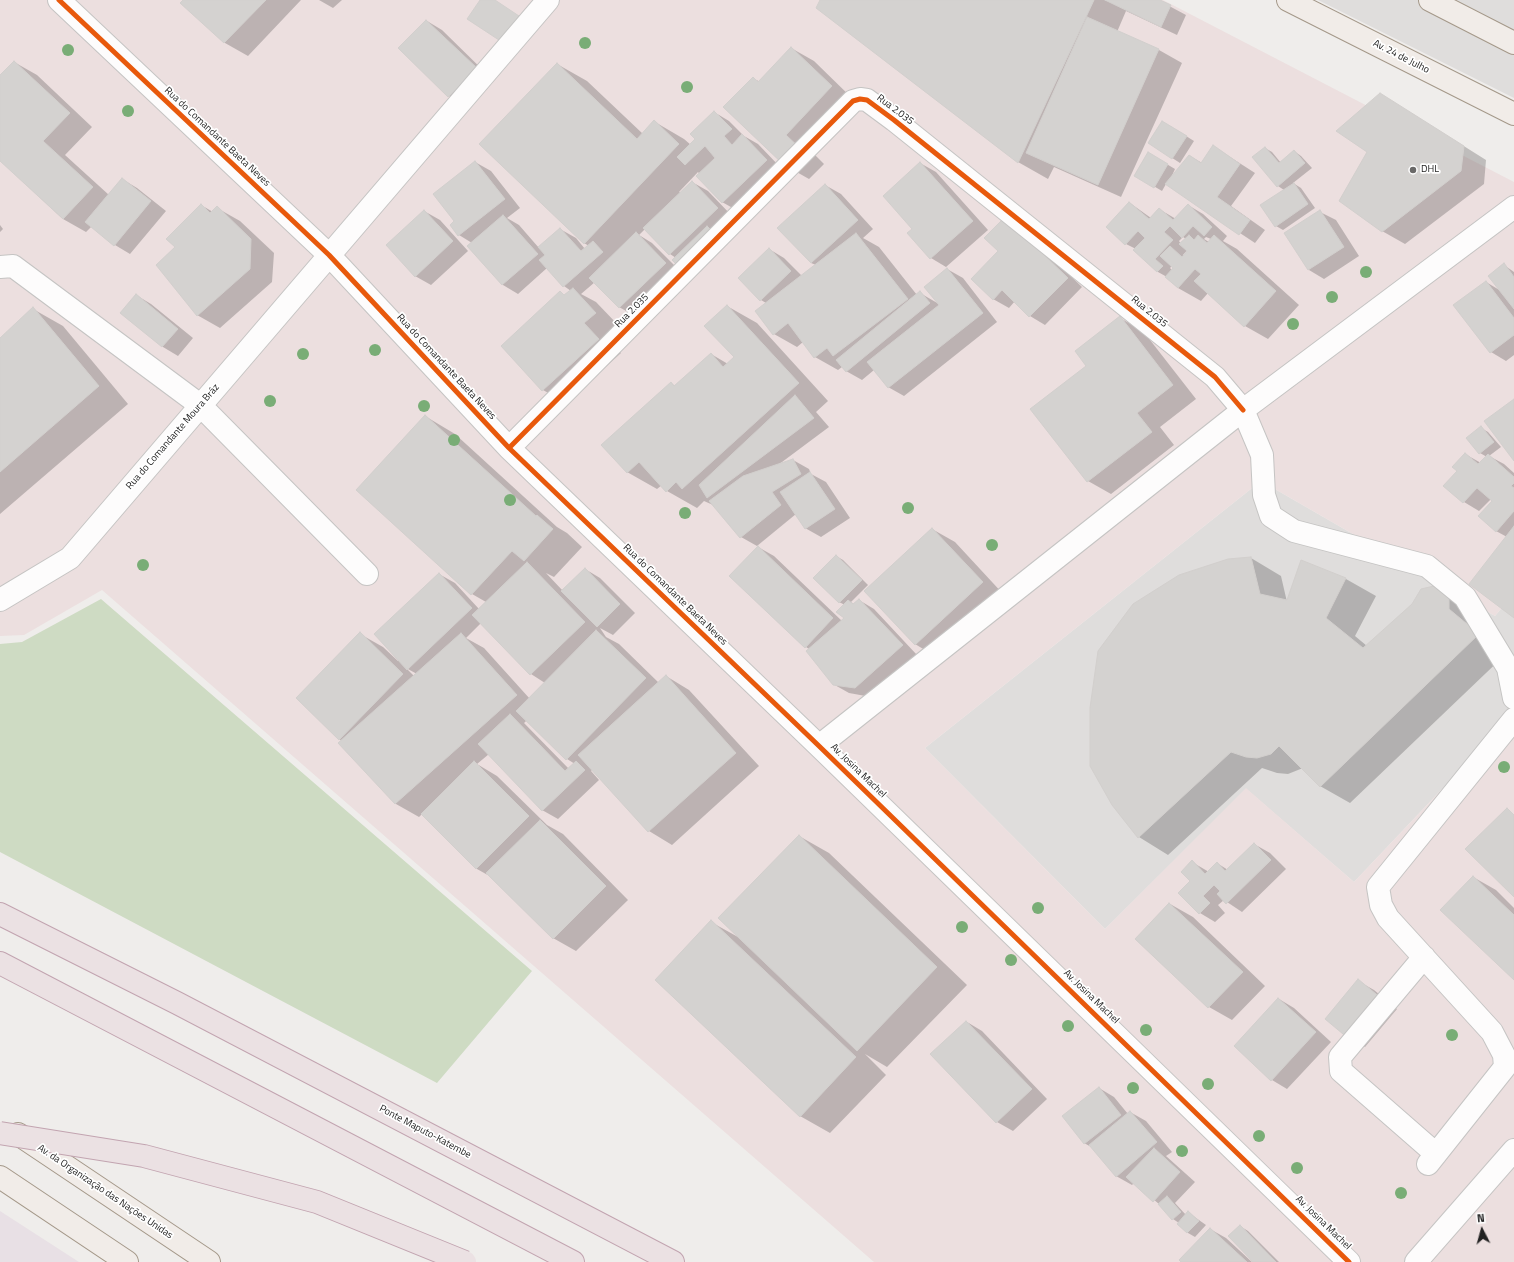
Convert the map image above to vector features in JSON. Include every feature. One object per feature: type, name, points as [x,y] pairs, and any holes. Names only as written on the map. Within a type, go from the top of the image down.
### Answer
[{"type":"highway","name":"Ponte Maputo-Katembe","points":[[0,914],[177,1003],[673,1262]]},
{"type":"highway","points":[[0,963],[572,1262]]},
{"type":"highway","points":[[0,1133],[144,1156],[317,1202],[465,1262]]},
{"type":"main road","name":"Av. 24 de Julho","points":[[1288,0],[1514,114]]},
{"type":"main road","points":[[1430,0],[1514,43]]},
{"type":"main road","name":"Av. da Organização das Nações Unidas","points":[[0,1123],[209,1262]]},
{"type":"main road","points":[[0,1177],[127,1262]]},
{"type":"street","name":"Rua do Comandante Baeta Neves","points":[[59,0],[329,255],[509,448],[819,746]]},
{"type":"street","name":"Rua do Comandante Moura Bráz","points":[[0,600],[70,558],[548,0]]},
{"type":"street","name":"Rua 2.035","points":[[509,448],[853,101],[860,99],[867,100],[1215,376],[1243,410],[1262,455],[1264,495],[1271,516],[1294,531],[1427,566],[1465,597],[1508,668],[1514,698]]},
{"type":"street","points":[[819,746],[1243,410],[1514,207]]},
{"type":"street","points":[[0,267],[13,266],[200,405],[367,574]]},
{"type":"street","points":[[1424,957],[1340,1057],[1341,1071],[1432,1159],[1505,1068],[1504,1055],[1492,1032],[1424,957],[1388,918],[1381,905],[1378,887],[1514,719]]},
{"type":"street","name":"Av. Josina Machel","points":[[819,746],[1349,1262]]},
{"type":"street","points":[[1416,1262],[1514,1150]]},
{"type":"shaded area","points":[[0,0],[1163,0],[1514,182],[1514,593],[1495,616],[1261,481],[925,748],[1105,929],[1246,788],[1354,882],[1514,713],[1514,1262],[874,1262],[102,590],[24,635],[0,636]]},
{"type":"shaded area","points":[[1318,0],[1514,0],[1514,98]]},
{"type":"shaded area","points":[[1261,481],[1495,616],[1514,593],[1514,713],[1354,882],[1246,789],[1105,929],[925,748]]},
{"type":"shaded area","points":[[0,1211],[79,1262],[0,1262]]},
{"type":"green space","points":[[101,599],[532,971],[437,1083],[0,852],[0,644],[22,642]]},
{"type":"building","points":[[183,0],[266,0],[224,43],[180,3]]},
{"type":"building","points":[[480,0],[495,0],[519,16],[502,42],[467,19]]},
{"type":"building","points":[[820,0],[1094,0],[1018,163],[816,8]]},
{"type":"building","points":[[1105,0],[1160,0],[1171,5],[1161,27]]},
{"type":"building","points":[[1087,17],[1159,49],[1098,185],[1026,153]]},
{"type":"building","points":[[426,20],[477,68],[448,97],[398,48]]},
{"type":"building","points":[[791,47],[832,86],[786,135],[802,150],[785,166],[723,107],[753,77],[758,82]]},
{"type":"building","points":[[14,61],[70,113],[43,141],[93,187],[63,219],[0,161],[0,75]]},
{"type":"building","points":[[557,63],[637,139],[654,120],[679,144],[584,244],[479,144]]},
{"type":"building","points":[[1380,93],[1464,146],[1461,171],[1382,232],[1339,201],[1367,152],[1336,131]]},
{"type":"building","points":[[714,111],[732,129],[724,136],[732,145],[742,134],[767,160],[722,203],[696,176],[715,158],[705,146],[685,165],[677,157],[695,139],[690,134]]},
{"type":"building","points":[[1162,121],[1187,136],[1172,159],[1148,143]]},
{"type":"building","points":[[1213,145],[1240,164],[1217,197],[1250,220],[1239,235],[1165,184],[1189,155],[1201,163]]},
{"type":"building","points":[[1265,147],[1279,163],[1294,150],[1305,163],[1277,187],[1252,157]]},
{"type":"building","points":[[1148,152],[1168,164],[1154,188],[1134,176]]},
{"type":"building","points":[[475,161],[505,199],[458,236],[450,225],[454,221],[433,194]]},
{"type":"building","points":[[920,162],[973,221],[930,259],[907,233],[912,229],[883,196]]},
{"type":"building","points":[[122,178],[151,201],[114,246],[85,222]]},
{"type":"building","points":[[692,181],[718,208],[669,255],[643,228]]},
{"type":"building","points":[[1294,183],[1308,204],[1275,227],[1260,205]]},
{"type":"building","points":[[825,184],[858,220],[811,263],[777,228]]},
{"type":"building","points":[[1129,202],[1149,219],[1159,208],[1173,220],[1188,204],[1212,227],[1204,236],[1193,226],[1182,238],[1170,226],[1164,232],[1173,240],[1155,259],[1163,266],[1157,272],[1133,250],[1145,238],[1138,231],[1125,245],[1106,227]]},
{"type":"building","points":[[201,204],[210,213],[217,206],[251,239],[250,269],[197,316],[156,265],[175,247],[166,239]]},
{"type":"building","points":[[424,210],[453,241],[415,277],[386,245]]},
{"type":"building","points":[[1320,210],[1344,247],[1308,270],[1284,233]]},
{"type":"building","points":[[503,215],[538,254],[502,285],[467,246]]},
{"type":"building","points":[[1005,217],[1068,278],[1029,317],[1002,290],[993,300],[971,279],[998,251],[984,238]]},
{"type":"building","points":[[707,226],[717,236],[682,270],[672,260]]},
{"type":"building","points":[[560,228],[581,251],[593,241],[603,252],[563,287],[539,260],[545,255],[538,247]]},
{"type":"building","points":[[636,232],[666,263],[619,308],[589,278]]},
{"type":"building","points":[[856,233],[908,299],[833,356],[827,348],[814,358],[788,323],[773,335],[755,311]]},
{"type":"building","points":[[1189,235],[1194,240],[1198,235],[1207,243],[1214,235],[1276,291],[1244,327],[1194,281],[1201,274],[1195,269],[1178,288],[1165,277],[1173,268],[1160,256],[1170,246],[1182,257],[1187,251],[1179,244]]},
{"type":"building","points":[[769,248],[791,271],[760,301],[738,278]]},
{"type":"building","points":[[1504,263],[1514,277],[1514,309],[1488,276]]},
{"type":"building","points":[[947,268],[983,313],[888,388],[867,362],[939,305],[924,287]]},
{"type":"building","points":[[1486,281],[1514,318],[1514,335],[1490,353],[1453,305]]},
{"type":"building","points":[[573,288],[596,313],[584,323],[599,339],[542,391],[501,346],[560,291],[564,295]]},
{"type":"building","points":[[920,291],[930,303],[846,372],[836,360]]},
{"type":"building","points":[[136,294],[178,329],[162,347],[120,313]]},
{"type":"building","points":[[727,305],[799,383],[682,489],[676,482],[666,492],[639,462],[627,473],[601,445],[671,382],[674,386],[711,353],[723,367],[734,357],[704,326]]},
{"type":"building","points":[[33,307],[99,386],[0,472],[0,338]]},
{"type":"building","points":[[1120,316],[1173,385],[1137,413],[1152,432],[1087,482],[1030,409],[1086,366],[1075,351]]},
{"type":"building","points":[[795,395],[814,418],[707,498],[699,485]]},
{"type":"building","points":[[1514,399],[1514,461],[1484,421]]},
{"type":"building","points":[[425,415],[536,516],[537,515],[553,529],[524,561],[512,551],[471,595],[356,490]]},
{"type":"building","points":[[1481,426],[1494,442],[1479,454],[1466,438]]},
{"type":"building","points":[[1465,453],[1478,464],[1488,454],[1514,477],[1514,483],[1511,486],[1514,488],[1514,511],[1496,532],[1478,516],[1492,501],[1477,488],[1463,503],[1443,486],[1457,471],[1452,467]]},
{"type":"building","points":[[793,459],[801,474],[772,492],[781,505],[740,538],[709,501],[743,476]]},
{"type":"building","points":[[810,472],[835,509],[805,529],[780,492]]},
{"type":"building","points":[[1514,526],[1514,618],[1469,584]]},
{"type":"building","points":[[932,528],[983,582],[915,645],[864,591]]},
{"type":"building","points":[[758,546],[833,618],[805,648],[729,576]]},
{"type":"building","points":[[836,555],[862,580],[839,603],[813,578]]},
{"type":"building","points":[[1251,557],[1260,594],[1287,600],[1301,560],[1346,578],[1326,618],[1363,648],[1412,604],[1421,589],[1434,586],[1449,598],[1449,609],[1479,634],[1320,787],[1279,746],[1271,754],[1257,758],[1246,757],[1231,752],[1138,838],[1112,805],[1090,766],[1090,708],[1098,651],[1133,604],[1179,575],[1228,559]]},
{"type":"building","points":[[527,562],[585,622],[530,675],[472,615]]},
{"type":"building","points":[[585,568],[620,604],[597,627],[561,591]]},
{"type":"building","points":[[439,573],[472,608],[407,670],[374,634]]},
{"type":"building","points":[[859,599],[903,645],[855,688],[833,685],[806,651],[844,618],[836,612],[848,600],[853,604]]},
{"type":"building","points":[[596,630],[646,678],[566,760],[516,711]]},
{"type":"building","points":[[360,632],[403,674],[339,740],[296,698]]},
{"type":"building","points":[[461,633],[517,695],[395,804],[338,743]]},
{"type":"building","points":[[666,675],[736,753],[648,832],[578,755]]},
{"type":"building","points":[[510,714],[565,771],[576,761],[585,770],[542,811],[478,744]]},
{"type":"building","points":[[474,761],[529,816],[476,869],[421,814]]},
{"type":"building","points":[[1507,808],[1514,815],[1514,897],[1465,849]]},
{"type":"building","points":[[540,820],[606,886],[553,939],[486,873]]},
{"type":"building","points":[[799,835],[937,967],[857,1051],[718,918]]},
{"type":"building","points":[[1254,843],[1271,860],[1226,904],[1217,894],[1220,891],[1214,885],[1203,896],[1210,903],[1199,914],[1178,893],[1190,881],[1181,872],[1192,860],[1205,874],[1217,862],[1225,871]]},
{"type":"building","points":[[1473,876],[1514,915],[1514,980],[1440,910]]},
{"type":"building","points":[[1169,903],[1243,972],[1208,1008],[1135,939]]},
{"type":"building","points":[[711,920],[856,1057],[800,1117],[655,980]]},
{"type":"building","points":[[1358,979],[1382,999],[1349,1039],[1325,1019]]},
{"type":"building","points":[[1278,998],[1316,1032],[1271,1081],[1234,1046]]},
{"type":"building","points":[[966,1021],[1032,1089],[996,1123],[930,1054]]},
{"type":"building","points":[[1099,1087],[1121,1115],[1084,1144],[1062,1116]]},
{"type":"building","points":[[1130,1111],[1157,1142],[1116,1177],[1089,1145]]},
{"type":"building","points":[[1154,1148],[1180,1172],[1153,1202],[1126,1177]]},
{"type":"building","points":[[1167,1196],[1181,1212],[1172,1220],[1158,1204]]},
{"type":"building","points":[[1188,1211],[1199,1221],[1187,1233],[1177,1224]]},
{"type":"building","points":[[1240,1225],[1276,1262],[1253,1262],[1228,1236]]},
{"type":"building","points":[[1210,1228],[1247,1262],[1181,1262],[1179,1260]]},
{"type":"cycle path","points":[[59,0],[329,255],[509,448],[819,746],[1349,1262]]},
{"type":"cycle path","points":[[509,448],[853,101],[860,99],[867,100],[894,120],[1215,377],[1243,410]]},
{"type":"place","name":"DHL","points":[[1413,170]]}]
